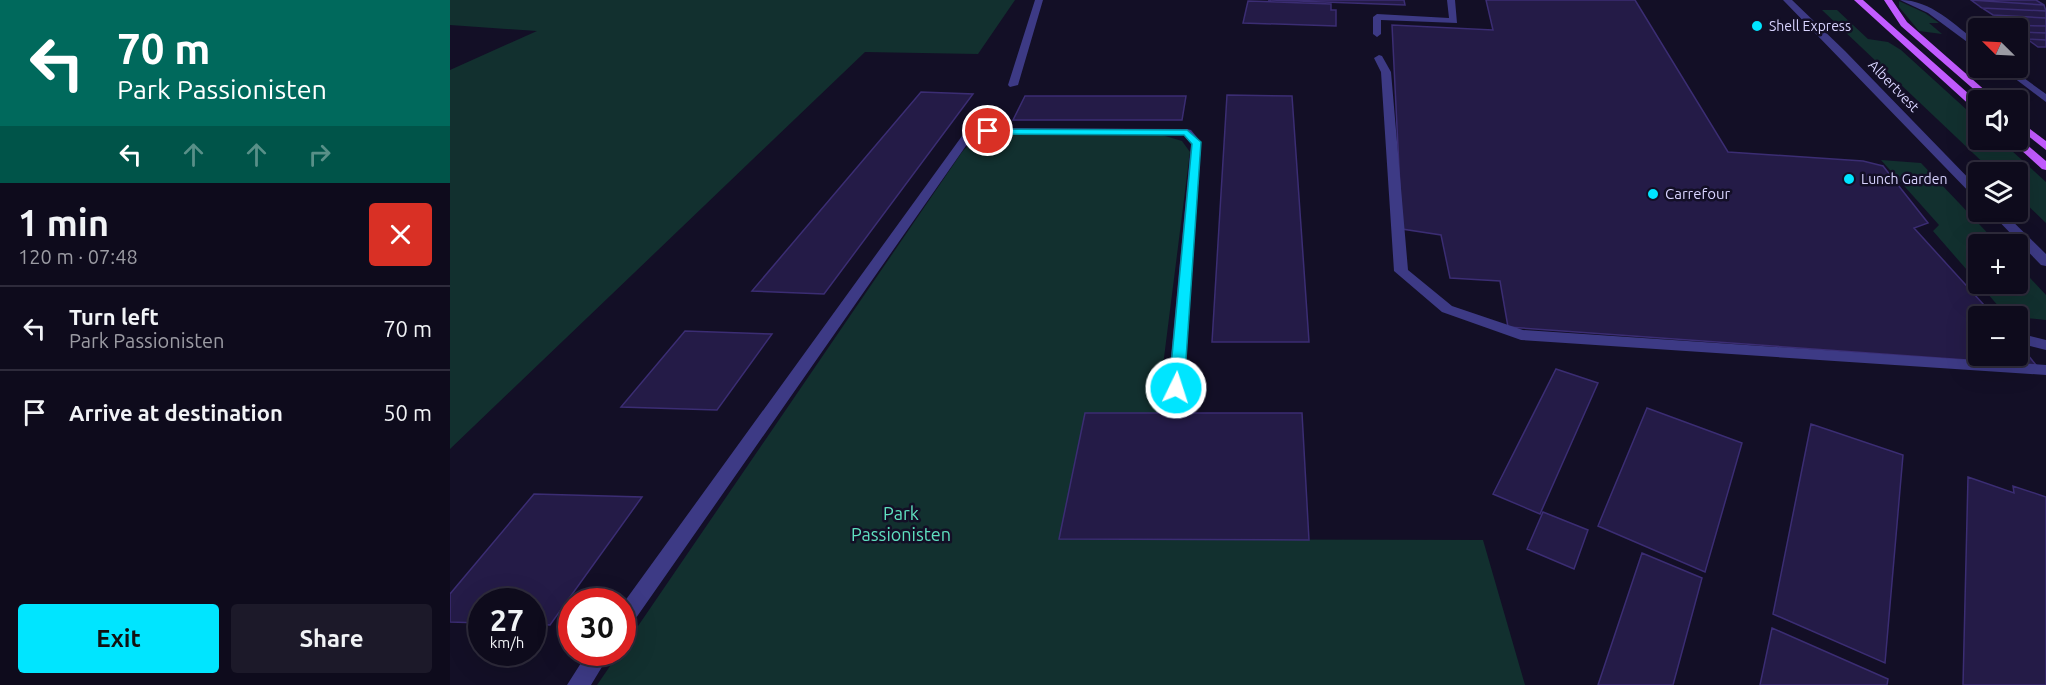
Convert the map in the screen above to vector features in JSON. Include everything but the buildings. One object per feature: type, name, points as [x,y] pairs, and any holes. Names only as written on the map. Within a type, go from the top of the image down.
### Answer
[{"type":"main road","points":[[1858,0],[1968,98]]},
{"type":"main road","points":[[1888,0],[1904,24],[1980,90]]},
{"type":"main road","points":[[2028,132],[2046,147]]},
{"type":"main road","points":[[2026,150],[2046,167]]},
{"type":"street","points":[[1013,85],[1039,0]]},
{"type":"street","points":[[1377,34],[1377,17],[1454,21],[1451,0]]},
{"type":"street","name":"Albertvest","points":[[1787,0],[1842,53],[1968,184]]},
{"type":"street","points":[[1904,0],[1931,11],[1968,39]]},
{"type":"street","points":[[1379,58],[1386,72],[1401,271],[1447,309],[1521,335],[2046,370]]},
{"type":"street","points":[[2018,78],[2046,99]]},
{"type":"street","points":[[636,602],[966,138],[988,131],[1187,132],[1197,144],[1176,388]]},
{"type":"street","points":[[2006,222],[2046,262]]},
{"type":"street","points":[[2028,340],[2046,345]]},
{"type":"street","points":[[578,685],[591,666]]},
{"type":"green space","points":[[450,0],[1015,0],[978,54],[865,52],[450,449],[450,70],[537,31],[450,25]]},
{"type":"green space","points":[[1899,1],[1925,13],[1939,23],[1929,23],[1942,34],[1919,31],[1899,7]]},
{"type":"green space","points":[[1822,10],[1837,10],[1868,39],[1888,42],[1901,50],[1968,111],[1968,148]]},
{"type":"green space","name":"Park Passionisten","points":[[1008,134],[1162,135],[1182,141],[1190,152],[1157,413],[1085,413],[1059,539],[1483,540],[1525,685],[597,685],[610,666],[636,666],[636,629],[962,152],[977,141]]},
{"type":"green space","points":[[1970,150],[2011,150],[2024,162],[1982,162]]},
{"type":"green space","points":[[1881,160],[1921,163],[1968,212],[1968,222],[1977,222],[1988,234],[1968,234],[1968,271],[1933,231],[1939,225]]},
{"type":"green space","points":[[2028,166],[2046,182],[2046,223],[2028,206]]},
{"type":"green space","points":[[2028,276],[2046,295],[2046,320],[2028,318],[2028,306],[1998,306],[1988,294],[2028,294]]},
{"type":"place","name":"Shell Express","points":[[1757,26]]},
{"type":"place","name":"Lunch Garden","points":[[1849,179]]},
{"type":"place","name":"Carrefour","points":[[1653,194]]},
{"type":"route","points":[[988,131],[1187,132],[1197,144],[1176,388]]}]
